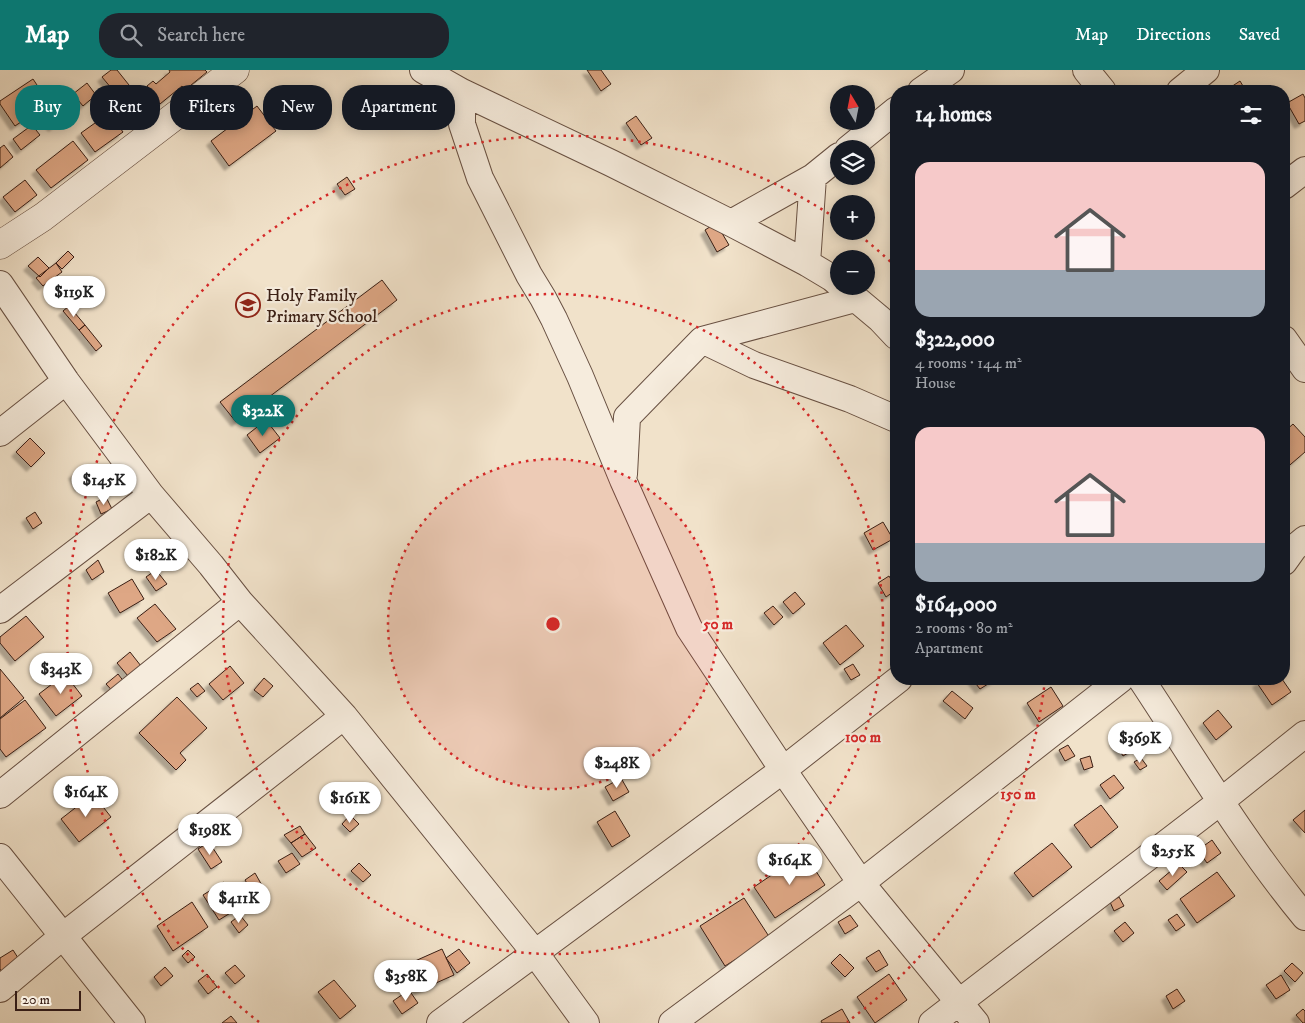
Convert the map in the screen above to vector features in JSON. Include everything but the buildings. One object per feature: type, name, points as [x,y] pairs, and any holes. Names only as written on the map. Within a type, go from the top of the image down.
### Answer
[{"type":"street","points":[[0,245],[43,217],[235,70]]},
{"type":"street","points":[[423,70],[462,92],[731,223],[830,277]]},
{"type":"street","points":[[930,85],[951,70]]},
{"type":"street","points":[[1086,70],[1098,85]]},
{"type":"street","points":[[1187,85],[1206,70]]},
{"type":"street","points":[[462,92],[462,124],[480,178],[529,275],[554,319],[689,628],[861,883],[976,1023]]},
{"type":"street","points":[[859,140],[890,115]]},
{"type":"street","points":[[731,223],[813,177],[830,163]]},
{"type":"street","points":[[1290,181],[1305,170]]},
{"type":"street","points":[[807,263],[813,177]]},
{"type":"street","points":[[0,284],[66,381],[151,494],[240,602],[344,716],[535,953],[586,1023]]},
{"type":"street","points":[[623,480],[627,417],[702,340],[831,295]]},
{"type":"street","points":[[852,295],[890,320]]},
{"type":"street","points":[[702,340],[754,365],[850,398],[890,416]]},
{"type":"street","points":[[1290,354],[1296,370]]},
{"type":"street","points":[[0,433],[66,381]]},
{"type":"street","points":[[0,610],[151,494]]},
{"type":"street","points":[[1290,554],[1305,539]]},
{"type":"street","points":[[0,795],[240,602]]},
{"type":"street","points":[[440,1023],[783,770],[891,685]]},
{"type":"street","points":[[672,1023],[861,883],[1113,685]]},
{"type":"street","points":[[1145,685],[1220,802],[1302,907]]},
{"type":"street","points":[[0,989],[62,936],[344,716]]},
{"type":"street","points":[[932,1023],[1220,802],[1305,734]]},
{"type":"street","points":[[0,856],[132,1023]]},
{"type":"place","name":"Holy Family Primary School","points":[[248,305]]}]
